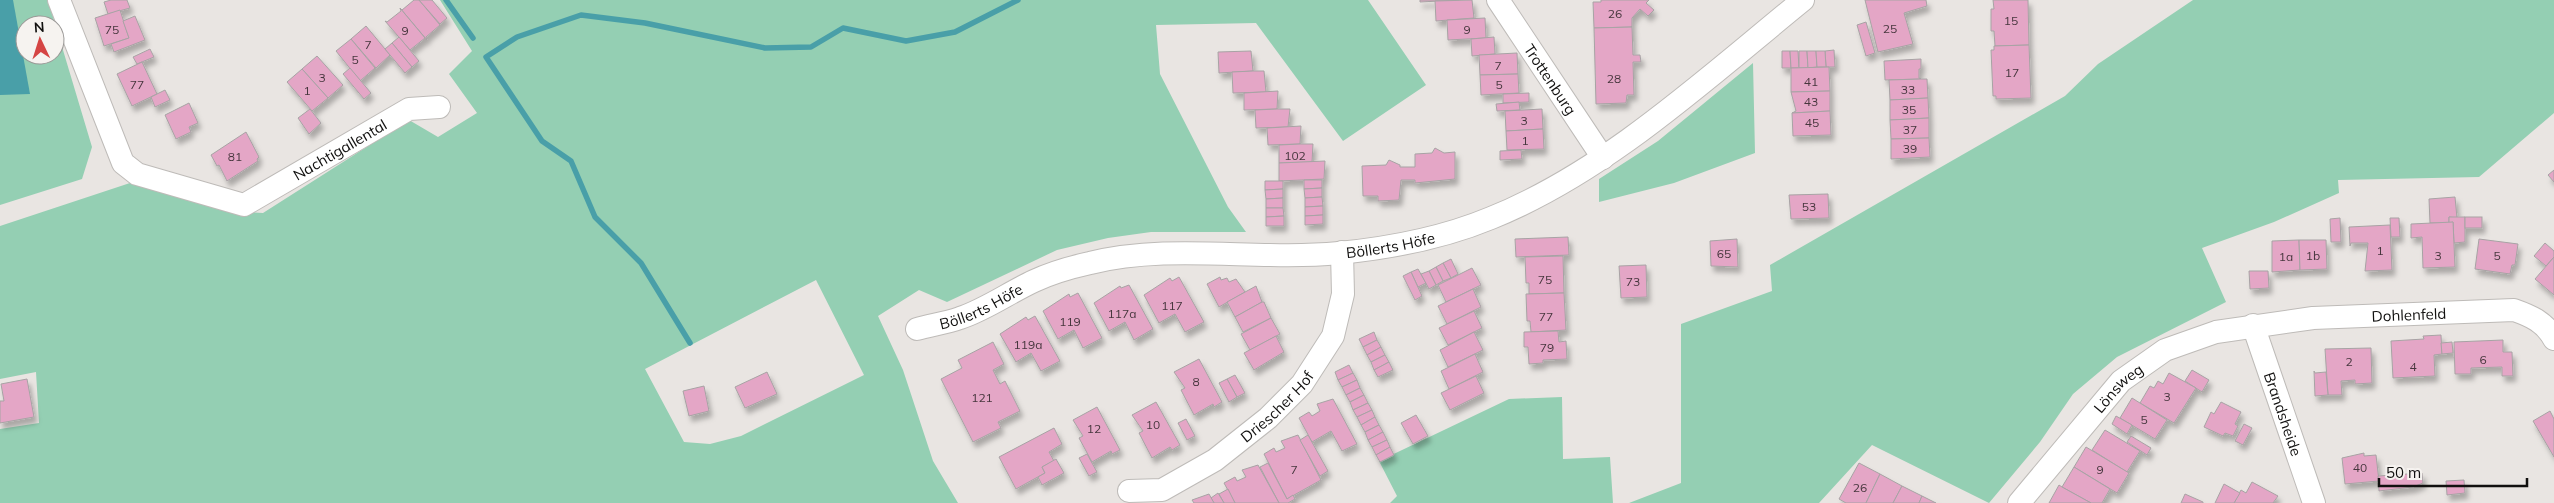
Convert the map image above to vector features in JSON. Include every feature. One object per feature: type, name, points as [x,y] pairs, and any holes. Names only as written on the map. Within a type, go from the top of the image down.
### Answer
[{"type":"street","name":"Nachtigallental","points":[[59,0],[123,163],[137,174],[244,205],[409,109],[439,107]]},
{"type":"street","name":"Trottenburg","points":[[1498,0],[1602,158]]},
{"type":"street","name":"Böllerts Höfe","points":[[917,329],[961,318],[1037,279],[1090,263],[1150,253],[1296,256],[1342,252],[1434,237],[1490,219],[1532,200],[1602,158],[1667,110],[1803,0]]},
{"type":"street","name":"Driescher Hof","points":[[1129,491],[1162,490],[1215,460],[1268,418],[1302,384],[1333,336],[1343,294],[1342,252]]},
{"type":"street","name":"Dohlenfeld","points":[[2254,325],[2312,318],[2514,310],[2533,317],[2549,330],[2554,339]]},
{"type":"street","name":"Lönsweg","points":[[2020,503],[2121,381],[2166,350],[2216,332],[2254,325]]},
{"type":"street","name":"Brandsheide","points":[[2254,325],[2314,503]]},
{"type":"green space","points":[[0,0],[48,0],[52,15],[15,15],[15,65],[65,65],[65,57],[92,147],[82,179],[0,205]]},
{"type":"green space","points":[[440,0],[1368,0],[1426,85],[1343,141],[1256,23],[1156,25],[1160,74],[1228,207],[1246,232],[1151,232],[1108,238],[1057,250],[947,302],[919,290],[878,316],[903,370],[933,461],[958,503],[0,503],[0,429],[39,423],[36,372],[0,379],[0,226],[133,182],[225,211],[263,213],[409,120],[438,137],[477,113],[449,74],[472,51]],"holes":[[[816,280],[864,375],[741,436],[710,444],[684,442],[645,369]]]},
{"type":"green space","points":[[2193,0],[2554,0],[2554,113],[2479,177],[2338,180],[2339,193],[2274,222],[2202,248],[2226,302],[2117,357],[2073,394],[2040,442],[1989,503],[1872,445],[1819,503],[1629,503],[1681,483],[1681,324],[1772,291],[1770,265],[2065,96],[2098,64]]},
{"type":"green space","points":[[1753,63],[1755,153],[1674,183],[1599,202],[1599,179],[1658,141]]},
{"type":"green space","points":[[1562,397],[1563,459],[1610,457],[1613,503],[1390,503],[1397,496],[1379,461],[1509,399]]},
{"type":"water","points":[[0,0],[13,0],[16,15],[15,65],[25,65],[30,94],[0,95]]},
{"type":"building","points":[[127,0],[130,8],[108,14],[104,2]]},
{"type":"building","points":[[414,0],[419,0],[440,25],[426,37],[427,40],[400,8],[402,10]]},
{"type":"building","points":[[419,0],[432,0],[447,18],[440,24]]},
{"type":"building","points":[[1420,0],[1459,0],[1420,2]]},
{"type":"building","points":[[1472,0],[1474,18],[1436,21],[1435,1]]},
{"type":"building","points":[[1601,0],[1649,0],[1646,3],[1654,10],[1648,16],[1640,9],[1632,18],[1632,27],[1594,28],[1593,2],[1601,2]]},
{"type":"building","points":[[1865,0],[1926,0],[1927,6],[1904,13],[1913,44],[1878,52]]},
{"type":"building","points":[[1993,0],[2028,0],[2029,45],[1995,46],[1994,31],[1991,31],[1991,9],[1994,9]]},
{"type":"building","points":[[400,8],[425,38],[410,50],[385,21],[387,22],[401,11]]},
{"type":"building","points":[[120,10],[129,38],[104,46],[95,18]]},
{"type":"building","points":[[135,16],[145,40],[114,52],[111,44],[129,38],[123,21]]},
{"type":"building","points":[[1485,18],[1486,38],[1448,40],[1447,20]]},
{"type":"building","points":[[1866,22],[1875,53],[1866,56],[1857,25]]},
{"type":"building","points":[[366,26],[390,55],[376,68],[351,39]]},
{"type":"building","points":[[1632,27],[1633,55],[1640,55],[1641,62],[1633,62],[1634,95],[1627,95],[1626,103],[1596,104],[1594,28]]},
{"type":"building","points":[[399,37],[419,61],[412,67],[392,43]]},
{"type":"building","points":[[1494,37],[1495,54],[1472,56],[1471,39]]},
{"type":"building","points":[[351,39],[375,68],[360,81],[336,51]]},
{"type":"building","points":[[392,43],[412,67],[405,73],[385,49]]},
{"type":"building","points":[[2029,45],[2031,98],[1996,99],[1996,96],[1993,96],[1991,50],[1994,50],[1994,46]]},
{"type":"building","points":[[150,49],[154,57],[137,64],[133,57]]},
{"type":"building","points":[[1834,50],[1835,67],[1826,67],[1825,51]]},
{"type":"building","points":[[1251,51],[1253,71],[1219,73],[1218,52]]},
{"type":"building","points":[[1782,51],[1790,51],[1791,68],[1782,68]]},
{"type":"building","points":[[1790,51],[1798,51],[1799,68],[1791,68]]},
{"type":"building","points":[[1799,51],[1807,51],[1808,68],[1799,68]]},
{"type":"building","points":[[1807,51],[1816,51],[1817,67],[1808,68]]},
{"type":"building","points":[[1816,51],[1825,51],[1826,67],[1817,67]]},
{"type":"building","points":[[1517,53],[1518,74],[1480,75],[1479,55]]},
{"type":"building","points":[[317,56],[343,85],[328,98],[302,69]]},
{"type":"building","points":[[1921,59],[1919,78],[1921,79],[1885,80],[1884,61]]},
{"type":"building","points":[[142,62],[157,94],[132,106],[117,74]]},
{"type":"building","points":[[1829,67],[1830,91],[1791,92],[1791,68]]},
{"type":"building","points":[[350,68],[371,93],[364,99],[343,74]]},
{"type":"building","points":[[302,69],[328,98],[312,111],[287,82]]},
{"type":"building","points":[[1264,71],[1266,92],[1233,93],[1232,72]]},
{"type":"building","points":[[1518,74],[1519,93],[1481,95],[1480,75]]},
{"type":"building","points":[[1927,79],[1928,98],[1890,100],[1889,80]]},
{"type":"building","points":[[165,90],[170,100],[155,107],[151,97]]},
{"type":"building","points":[[1278,91],[1277,109],[1244,110],[1244,93]]},
{"type":"building","points":[[1830,91],[1830,111],[1792,113],[1796,111],[1791,92]]},
{"type":"building","points":[[1529,93],[1529,102],[1503,103],[1503,94]]},
{"type":"building","points":[[1928,98],[1929,118],[1890,120],[1890,100]]},
{"type":"building","points":[[1519,102],[1520,110],[1497,111],[1496,104]]},
{"type":"building","points":[[189,103],[198,123],[189,127],[191,132],[176,139],[165,115]]},
{"type":"building","points":[[310,109],[321,123],[309,134],[298,118]]},
{"type":"building","points":[[1290,109],[1288,127],[1256,128],[1255,110]]},
{"type":"building","points":[[1542,109],[1543,129],[1506,131],[1505,111]]},
{"type":"building","points":[[1830,111],[1831,135],[1793,136],[1792,113]]},
{"type":"building","points":[[1929,118],[1929,138],[1891,139],[1890,120]]},
{"type":"building","points":[[1301,126],[1300,144],[1268,145],[1267,128]]},
{"type":"building","points":[[1543,129],[1544,149],[1507,150],[1506,131]]},
{"type":"building","points":[[246,132],[259,157],[258,161],[227,181],[219,165],[217,166],[211,155]]},
{"type":"building","points":[[1929,138],[1930,157],[1891,159],[1891,139]]},
{"type":"building","points":[[1313,144],[1312,162],[1279,163],[1279,145]]},
{"type":"building","points":[[1435,148],[1444,153],[1455,152],[1455,179],[1415,183],[1415,180],[1401,180],[1399,200],[1378,201],[1378,196],[1363,196],[1362,166],[1386,165],[1389,160],[1400,165],[1400,167],[1415,167],[1415,154],[1432,153]]},
{"type":"building","points":[[1521,150],[1522,159],[1500,160],[1500,151]]},
{"type":"building","points":[[1325,161],[1324,179],[1279,181],[1279,163]]},
{"type":"building","points":[[2554,170],[2554,182],[2548,175]]},
{"type":"building","points":[[1304,180],[1322,180],[1322,188],[1304,189]]},
{"type":"building","points":[[1265,181],[1283,181],[1283,189],[1265,190]]},
{"type":"building","points":[[1322,188],[1322,197],[1305,198],[1304,189]]},
{"type":"building","points":[[1283,189],[1283,198],[1266,199],[1265,190]]},
{"type":"building","points":[[1828,194],[1829,218],[1791,219],[1789,195]]},
{"type":"building","points":[[1322,197],[1323,206],[1305,207],[1305,198]]},
{"type":"building","points":[[2455,197],[2457,218],[2449,217],[2449,223],[2430,223],[2429,199]]},
{"type":"building","points":[[1283,198],[1283,208],[1266,208],[1266,199]]},
{"type":"building","points":[[1323,206],[1323,215],[1305,216],[1305,207]]},
{"type":"building","points":[[1266,208],[1283,208],[1284,216],[1266,217]]},
{"type":"building","points":[[1323,215],[1323,224],[1305,225],[1305,216]]},
{"type":"building","points":[[1284,216],[1284,226],[1266,226],[1266,217]]},
{"type":"building","points":[[2449,217],[2465,217],[2465,242],[2454,243],[2453,222],[2449,223]]},
{"type":"building","points":[[2465,217],[2482,217],[2482,228],[2465,228]]},
{"type":"building","points":[[2340,218],[2341,242],[2331,242],[2330,219]]},
{"type":"building","points":[[2390,218],[2399,218],[2400,237],[2391,237]]},
{"type":"building","points":[[2453,222],[2455,267],[2423,268],[2422,237],[2411,238],[2411,224]]},
{"type":"building","points":[[2390,225],[2392,270],[2365,271],[2368,243],[2351,243],[2350,246],[2349,227]]},
{"type":"building","points":[[1568,237],[1569,255],[1516,257],[1515,239]]},
{"type":"building","points":[[1737,239],[1738,267],[1711,266],[1710,241]]},
{"type":"building","points":[[2479,239],[2518,244],[2515,265],[2512,265],[2510,274],[2475,269]]},
{"type":"building","points":[[2299,240],[2300,270],[2272,272],[2272,241]]},
{"type":"building","points":[[2299,240],[2326,240],[2327,269],[2300,270]]},
{"type":"building","points":[[2545,243],[2554,251],[2554,257],[2546,266],[2534,256]]},
{"type":"building","points":[[1563,256],[1564,293],[1529,294],[1529,283],[1526,283],[1525,257]]},
{"type":"building","points":[[2554,257],[2554,295],[2535,279]]},
{"type":"building","points":[[1451,259],[1458,274],[1451,278],[1443,263]]},
{"type":"building","points":[[1443,263],[1451,278],[1443,281],[1436,267]]},
{"type":"building","points":[[1646,265],[1647,297],[1621,298],[1619,266]]},
{"type":"building","points":[[1436,267],[1443,281],[1436,285],[1429,271]]},
{"type":"building","points":[[1472,268],[1481,285],[1446,302],[1438,285]]},
{"type":"building","points":[[1418,269],[1426,283],[1418,287],[1411,272]]},
{"type":"building","points":[[1429,271],[1436,285],[1429,289],[1421,274]]},
{"type":"building","points":[[2249,271],[2268,271],[2269,288],[2250,289]]},
{"type":"building","points":[[1411,272],[1422,296],[1415,300],[1403,276]]},
{"type":"building","points":[[1179,277],[1204,322],[1185,332],[1175,314],[1159,323],[1144,295],[1170,278],[1172,281]]},
{"type":"building","points":[[1220,277],[1221,280],[1227,278],[1229,282],[1236,279],[1245,292],[1219,307],[1207,284]]},
{"type":"building","points":[[1129,285],[1153,329],[1134,340],[1125,322],[1109,331],[1094,303],[1120,286],[1121,288]]},
{"type":"building","points":[[1256,286],[1262,302],[1235,317],[1227,302]]},
{"type":"building","points":[[1473,289],[1481,307],[1447,324],[1438,306]]},
{"type":"building","points":[[1078,293],[1102,338],[1083,348],[1074,330],[1058,339],[1043,311],[1069,294],[1070,297]]},
{"type":"building","points":[[1564,293],[1566,330],[1531,332],[1530,321],[1527,321],[1526,294]]},
{"type":"building","points":[[1264,302],[1271,318],[1243,332],[1235,317]]},
{"type":"building","points":[[1474,311],[1482,328],[1448,345],[1439,328]]},
{"type":"building","points":[[1035,316],[1060,361],[1041,371],[1031,353],[1016,362],[1000,334],[1026,317],[1028,320]]},
{"type":"building","points":[[1271,318],[1280,334],[1250,350],[1241,334]]},
{"type":"building","points":[[1558,331],[1559,342],[1566,341],[1567,359],[1543,360],[1543,363],[1529,364],[1528,347],[1524,347],[1524,332]]},
{"type":"building","points":[[1374,332],[1377,340],[1363,347],[1359,339]]},
{"type":"building","points":[[1474,332],[1483,350],[1448,367],[1440,350]]},
{"type":"building","points":[[2441,335],[2442,354],[2434,355],[2435,376],[2393,378],[2391,341],[2424,339],[2423,336]]},
{"type":"building","points":[[1276,336],[1284,352],[1254,370],[1244,353]]},
{"type":"building","points":[[1377,340],[1381,347],[1367,355],[1363,347]]},
{"type":"building","points":[[2503,340],[2503,352],[2512,352],[2513,376],[2502,376],[2502,367],[2471,368],[2471,374],[2455,374],[2454,342]]},
{"type":"building","points":[[993,342],[1004,364],[993,370],[1000,384],[1005,381],[1020,411],[998,422],[1001,428],[973,442],[941,379],[962,368],[958,360]]},
{"type":"building","points":[[2452,342],[2453,353],[2442,354],[2441,343]]},
{"type":"building","points":[[1381,347],[1385,355],[1371,362],[1367,355]]},
{"type":"building","points":[[2371,348],[2372,383],[2355,384],[2355,380],[2341,381],[2342,395],[2328,395],[2325,349]]},
{"type":"building","points":[[1475,354],[1483,372],[1449,389],[1441,371]]},
{"type":"building","points":[[1385,355],[1389,362],[1374,370],[1371,362]]},
{"type":"building","points":[[1199,359],[1222,402],[1214,407],[1213,404],[1194,415],[1181,390],[1185,388],[1174,372]]},
{"type":"building","points":[[1389,362],[1393,370],[1378,377],[1374,370]]},
{"type":"building","points":[[1349,365],[1353,373],[1338,380],[1335,372]]},
{"type":"building","points":[[2192,370],[2209,380],[2202,392],[2185,381]]},
{"type":"building","points":[[2314,371],[2315,373],[2326,372],[2328,395],[2315,396]]},
{"type":"building","points":[[767,372],[777,394],[745,408],[735,387]]},
{"type":"building","points":[[1353,373],[1357,380],[1342,387],[1338,380]]},
{"type":"building","points":[[2169,373],[2196,388],[2174,423],[2140,403],[2150,386],[2154,388],[2158,381],[2163,384]]},
{"type":"building","points":[[1235,375],[1245,393],[1237,397],[1227,379]]},
{"type":"building","points":[[1476,376],[1484,393],[1450,410],[1441,393]]},
{"type":"building","points":[[27,379],[34,417],[0,423],[0,401],[4,401],[1,384]]},
{"type":"building","points":[[1227,379],[1237,397],[1229,402],[1219,383]]},
{"type":"building","points":[[1357,380],[1360,388],[1346,395],[1342,387]]},
{"type":"building","points":[[704,386],[709,411],[689,416],[683,391]]},
{"type":"building","points":[[1360,388],[1364,395],[1350,402],[1346,395]]},
{"type":"building","points":[[1364,395],[1368,403],[1353,410],[1350,402]]},
{"type":"building","points":[[2132,398],[2167,420],[2155,439],[2120,418]]},
{"type":"building","points":[[1333,399],[1357,444],[1342,451],[1331,431],[1312,442],[1299,418],[1309,412],[1312,416],[1320,411],[1317,404]]},
{"type":"building","points":[[1156,402],[1180,445],[1172,450],[1170,447],[1152,458],[1139,433],[1143,431],[1132,415]]},
{"type":"building","points":[[2221,402],[2241,412],[2235,424],[2238,426],[2233,436],[2225,433],[2223,436],[2204,427],[2211,412],[2214,414]]},
{"type":"building","points":[[1368,403],[1372,410],[1357,417],[1353,410]]},
{"type":"building","points":[[1097,407],[1120,450],[1112,454],[1111,451],[1092,462],[1079,438],[1083,436],[1073,420]]},
{"type":"building","points":[[1372,410],[1375,417],[1361,425],[1357,417]]},
{"type":"building","points":[[2550,411],[2554,419],[2554,457],[2533,421]]},
{"type":"building","points":[[1416,415],[1428,436],[1413,444],[1401,423]]},
{"type":"building","points":[[2116,416],[2132,425],[2127,434],[2112,424]]},
{"type":"building","points":[[1375,417],[1379,425],[1365,432],[1361,425]]},
{"type":"building","points":[[1186,419],[1195,436],[1187,440],[1178,423]]},
{"type":"building","points":[[2244,424],[2252,428],[2243,445],[2235,441]]},
{"type":"building","points":[[1379,425],[1383,432],[1368,440],[1365,432]]},
{"type":"building","points":[[1054,428],[1062,444],[1049,452],[1054,461],[1042,467],[1045,473],[1016,489],[999,457]]},
{"type":"building","points":[[2105,430],[2140,451],[2127,472],[2092,450]]},
{"type":"building","points":[[1383,432],[1387,440],[1372,447],[1368,440]]},
{"type":"building","points":[[1298,435],[1321,480],[1287,499],[1264,454],[1274,448],[1276,452],[1285,448],[1281,441]]},
{"type":"building","points":[[1308,435],[1328,471],[1320,476],[1300,440]]},
{"type":"building","points":[[2131,436],[2151,448],[2147,455],[2127,442]]},
{"type":"building","points":[[1387,440],[1390,447],[1376,455],[1372,447]]},
{"type":"building","points":[[1390,447],[1394,455],[1380,462],[1376,455]]},
{"type":"building","points":[[2086,447],[2129,473],[2117,493],[2074,467]]},
{"type":"building","points":[[2364,453],[2364,456],[2376,455],[2379,481],[2345,484],[2342,458]]},
{"type":"building","points":[[1087,454],[1097,472],[1089,476],[1079,458]]},
{"type":"building","points":[[1056,459],[1064,473],[1042,485],[1038,477],[1045,473],[1042,467]]},
{"type":"building","points":[[1268,463],[1287,499],[1293,495],[1295,499],[1288,503],[1279,503],[1260,467]]},
{"type":"building","points":[[1859,463],[1880,474],[1866,503],[1846,503],[1839,499]]},
{"type":"building","points":[[1258,465],[1279,503],[1235,503],[1224,483],[1235,477],[1237,481],[1246,477],[1242,470]]},
{"type":"building","points":[[2074,467],[2110,489],[2102,503],[2091,503],[2062,487]]},
{"type":"building","points":[[2422,473],[2423,483],[2413,487],[2379,491],[2378,476]]},
{"type":"building","points":[[1880,474],[1902,486],[1893,503],[1866,503]]},
{"type":"building","points":[[2464,480],[2465,493],[2447,495],[2446,481]]},
{"type":"building","points":[[2252,482],[2278,496],[2273,503],[2234,503],[2241,490],[2246,493]]},
{"type":"building","points":[[2224,484],[2240,493],[2234,503],[2215,503]]},
{"type":"building","points":[[2059,485],[2062,487],[2091,503],[2049,503]]},
{"type":"building","points":[[1902,486],[1922,496],[1919,503],[1893,503]]},
{"type":"building","points":[[1228,489],[1235,503],[1224,503],[1219,494]]},
{"type":"building","points":[[1218,493],[1224,503],[1214,503],[1211,498]]},
{"type":"building","points":[[1209,494],[1214,503],[1194,503],[1192,500]]},
{"type":"building","points":[[2185,494],[2203,502],[2203,503],[2181,503]]},
{"type":"building","points":[[1922,496],[1936,503],[1919,503]]},
{"type":"waterway","points":[[446,0],[473,38]]},
{"type":"waterway","points":[[690,343],[641,263],[595,217],[571,161],[542,141],[486,57],[517,37],[581,15],[645,23],[765,48],[811,47],[843,28],[906,41],[955,32],[1018,0]]}]
